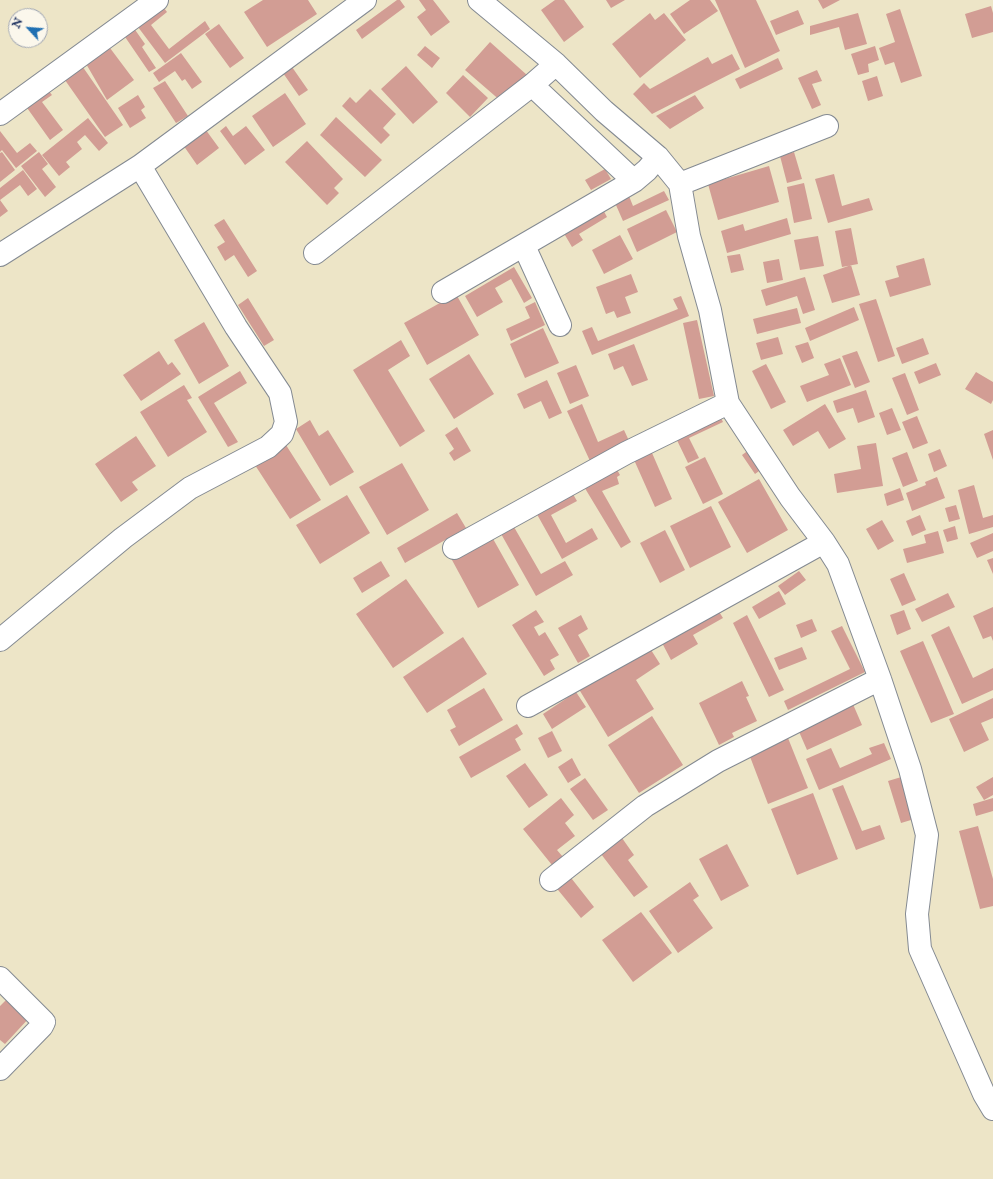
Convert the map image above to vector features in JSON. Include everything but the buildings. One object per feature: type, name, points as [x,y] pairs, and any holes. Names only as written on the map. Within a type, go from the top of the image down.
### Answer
[{"type":"street","points":[[0,114],[157,0]]},
{"type":"street","points":[[0,255],[140,166],[365,0]]},
{"type":"street","points":[[479,0],[556,64],[604,111],[658,157],[680,184],[689,236],[710,310],[728,403],[790,497],[824,542],[838,564],[880,678],[910,769],[927,835],[917,914],[920,949],[984,1094],[993,1109]]},
{"type":"street","points":[[315,253],[532,85],[556,64]]},
{"type":"street","points":[[532,85],[634,181]]},
{"type":"street","points":[[680,184],[827,126]]},
{"type":"street","points":[[443,292],[634,181],[647,170],[658,157]]},
{"type":"street","points":[[0,640],[124,538],[190,488],[268,447],[282,434],[286,422],[280,393],[236,327],[140,166]]},
{"type":"street","points":[[524,246],[560,325]]},
{"type":"street","points":[[454,548],[626,453],[728,403]]},
{"type":"street","points":[[528,706],[824,542]]},
{"type":"street","points":[[551,880],[645,806],[711,766],[880,678]]},
{"type":"street","points":[[0,978],[44,1022],[42,1026],[0,1069]]}]
